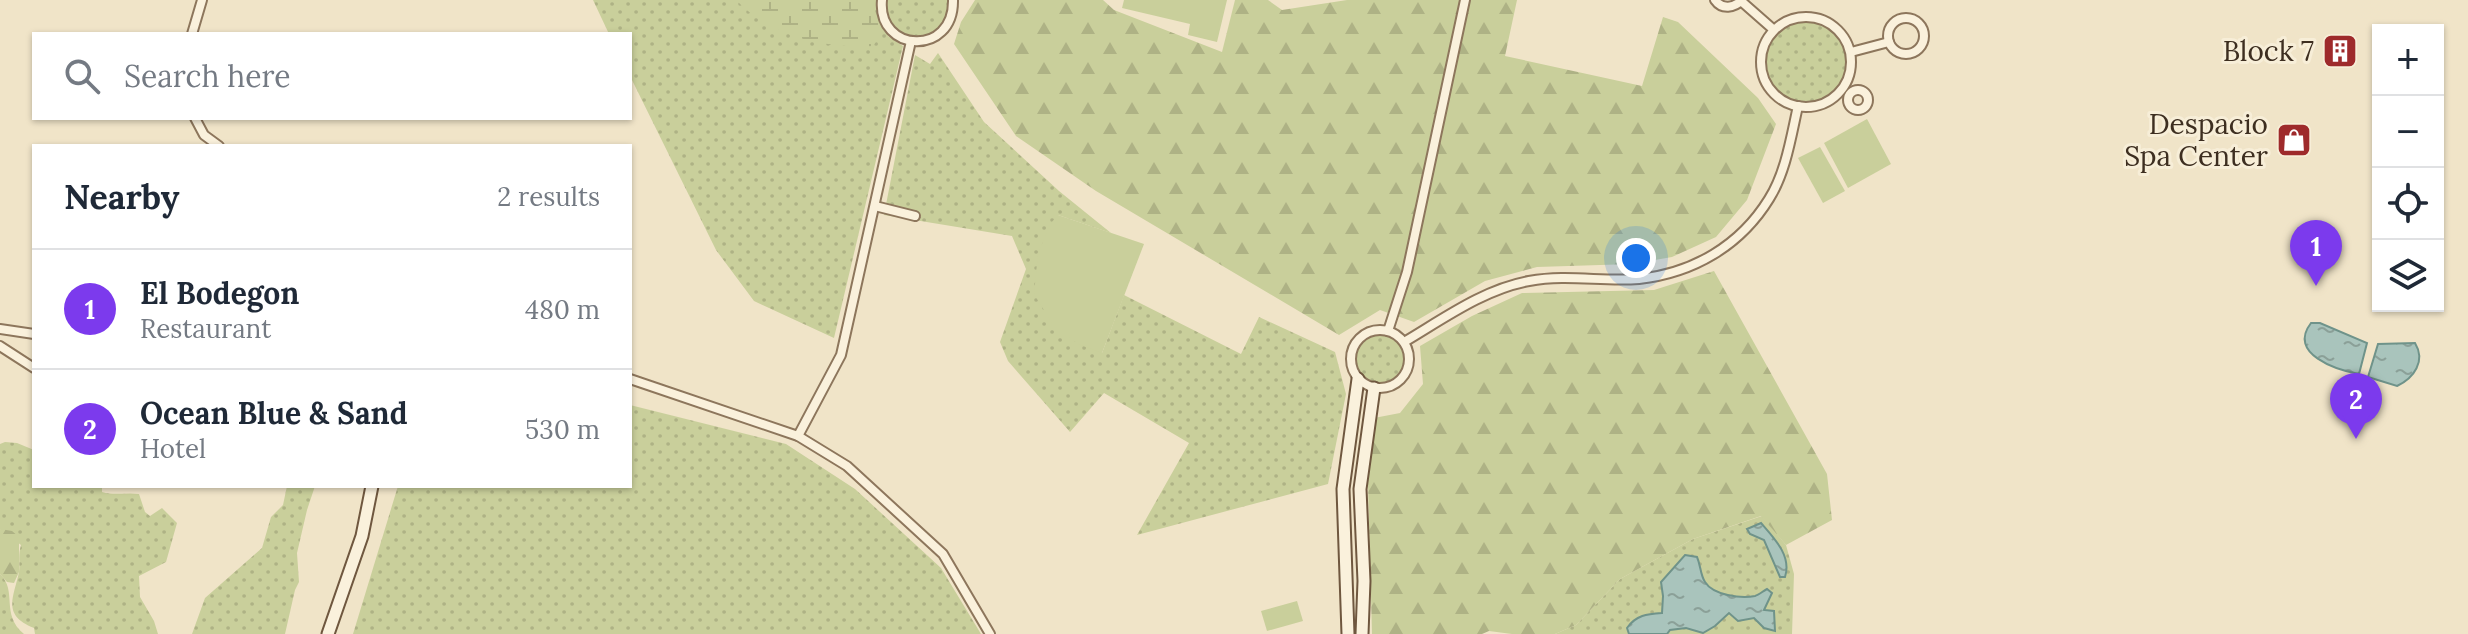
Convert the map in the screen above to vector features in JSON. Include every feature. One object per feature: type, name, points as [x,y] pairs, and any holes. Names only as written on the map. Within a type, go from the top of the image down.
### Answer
[{"type":"street","points":[[193,32],[202,0]]},
{"type":"street","points":[[882,0],[882,15],[886,24],[893,32],[911,41],[928,40],[945,28],[951,20],[953,0]]},
{"type":"street","points":[[1388,331],[1407,272],[1465,0]]},
{"type":"street","points":[[1715,0],[1725,7],[1733,7],[1742,1],[1774,30]]},
{"type":"street","points":[[1801,16],[1817,17],[1831,23],[1842,33],[1851,52],[1846,91],[1821,105],[1798,106],[1778,97],[1768,86],[1762,72],[1761,57],[1765,42],[1786,21],[1801,16]]},
{"type":"street","points":[[1897,20],[1915,20],[1921,25],[1924,34],[1922,45],[1911,53],[1896,51],[1889,42],[1891,26],[1897,20]]},
{"type":"street","points":[[798,436],[841,355],[911,41]]},
{"type":"street","points":[[1851,52],[1889,42]]},
{"type":"street","points":[[1404,342],[1487,295],[1527,282],[1569,276],[1636,279],[1665,275],[1712,258],[1746,229],[1770,198],[1785,159],[1798,106]]},
{"type":"street","points":[[196,120],[204,135],[216,144]]},
{"type":"street","points":[[875,206],[915,216]]},
{"type":"street","points":[[0,329],[32,334]]},
{"type":"street","points":[[1348,634],[1343,489],[1358,379],[1350,362],[1355,344],[1369,332],[1388,331],[1404,342],[1409,361],[1401,379],[1384,388],[1374,388],[1358,379]]},
{"type":"street","points":[[0,346],[32,367]]},
{"type":"street","points":[[632,380],[798,436],[847,466],[943,554],[990,634]]},
{"type":"street","points":[[1362,634],[1364,581],[1360,489],[1374,388]]},
{"type":"street","points":[[328,634],[362,536],[372,488]]},
{"type":"green space","points":[[593,0],[876,0],[888,36],[903,46],[834,338],[754,301],[716,250],[632,80],[632,32],[608,32]]},
{"type":"green space","points":[[736,0],[871,0],[883,32],[873,46],[836,45],[799,38],[765,23]]},
{"type":"green space","points":[[882,0],[953,0],[953,10],[938,35],[911,41],[886,24]]},
{"type":"green space","points":[[975,0],[1103,0],[1114,10],[1222,52],[1235,0],[1268,0],[1282,10],[1347,0],[1517,0],[1505,56],[1642,86],[1663,17],[1678,22],[1758,98],[1776,124],[1747,200],[1716,237],[1672,257],[1632,264],[1537,267],[1485,281],[1414,322],[1380,310],[1339,335],[1096,191],[1016,136],[954,44],[961,22]]},
{"type":"green space","points":[[1124,0],[1227,0],[1217,42],[1188,35],[1190,24],[1122,8]]},
{"type":"green space","points":[[1806,17],[1823,20],[1838,30],[1848,45],[1851,62],[1848,79],[1838,94],[1823,104],[1806,107],[1789,104],[1774,94],[1764,79],[1761,62],[1764,45],[1774,30],[1789,20]]},
{"type":"green space","points":[[938,53],[984,122],[1059,191],[1111,233],[1058,215],[1102,353],[1124,295],[1241,354],[1259,317],[1335,352],[1346,394],[1328,484],[1137,535],[1189,443],[1104,393],[1070,432],[1008,361],[1000,342],[1026,269],[1012,236],[884,215],[915,55],[930,64]]},
{"type":"green space","points":[[1867,119],[1891,164],[1848,188],[1824,143]]},
{"type":"green space","points":[[1820,147],[1845,191],[1823,203],[1798,158]]},
{"type":"green space","points":[[1058,215],[1144,244],[1102,353],[1078,344],[1053,325],[1034,294],[1038,253],[1051,223]]},
{"type":"green space","points":[[1714,271],[1827,474],[1832,520],[1786,545],[1761,516],[1693,539],[1620,579],[1576,625],[1555,634],[1489,631],[1482,634],[1372,634],[1368,484],[1374,418],[1400,413],[1423,384],[1420,346],[1472,316],[1522,293],[1654,290]]},
{"type":"green space","points":[[1380,330],[1401,338],[1409,359],[1401,380],[1380,388],[1359,380],[1351,359],[1359,338]]},
{"type":"green space","points":[[632,406],[786,444],[855,489],[941,568],[981,634],[353,634],[397,488],[632,488]]},
{"type":"green space","points":[[17,443],[32,449],[32,488],[102,488],[102,492],[107,493],[139,494],[145,512],[150,516],[162,508],[177,523],[166,562],[139,576],[140,597],[158,634],[35,634],[34,628],[17,617],[12,604],[21,545],[0,529],[0,444]]},
{"type":"green space","points":[[287,488],[314,488],[297,553],[299,582],[285,634],[192,634],[205,598],[262,548],[271,517],[283,505]]},
{"type":"green space","points":[[1762,516],[1786,545],[1794,574],[1792,634],[1555,634],[1576,625],[1620,579],[1693,539]]},
{"type":"green space","points":[[0,529],[12,531],[19,537],[19,572],[14,583],[7,582],[0,574]]},
{"type":"green space","points":[[0,574],[8,588],[13,619],[24,634],[0,634]]},
{"type":"green space","points":[[1297,601],[1303,621],[1267,631],[1261,611]]},
{"type":"water","points":[[2311,323],[2320,323],[2367,343],[2359,374],[2339,369],[2310,352],[2305,343],[2305,334]]},
{"type":"water","points":[[2415,343],[2419,362],[2413,374],[2403,383],[2397,386],[2368,377],[2378,344]]},
{"type":"water","points":[[1761,523],[1784,555],[1785,577],[1780,577],[1764,540],[1750,534],[1747,529]]},
{"type":"water","points":[[1685,555],[1697,557],[1705,582],[1714,590],[1749,597],[1767,589],[1772,593],[1764,610],[1774,611],[1775,631],[1764,628],[1754,618],[1738,621],[1729,613],[1703,633],[1686,628],[1670,630],[1667,634],[1629,634],[1627,628],[1638,618],[1662,613],[1661,582]]},
{"type":"place","name":"Block 7","points":[[2340,51]]},
{"type":"place","name":"Despacio Spa Center","points":[[2294,140]]},
{"type":"place","name":"El Bodegon","points":[[2316,286]]},
{"type":"place","name":"Ocean Blue & Sand","points":[[2356,439]]}]
